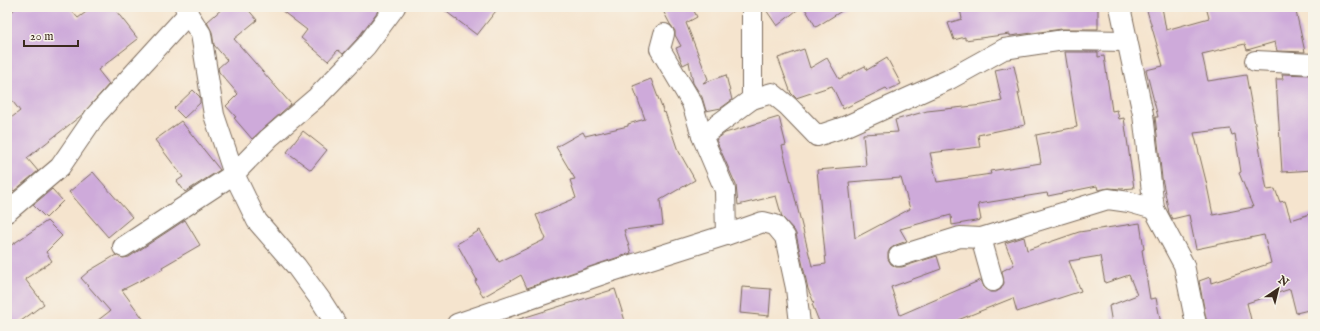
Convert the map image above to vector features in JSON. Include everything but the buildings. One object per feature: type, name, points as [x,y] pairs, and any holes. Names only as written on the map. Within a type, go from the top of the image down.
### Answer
[{"type":"street","points":[[123,247],[234,174],[269,138],[317,96],[347,66],[366,46],[395,7]]},
{"type":"street","points":[[752,7],[752,99]]},
{"type":"street","points":[[1120,7],[1143,114],[1154,209],[1184,265],[1196,324]]},
{"type":"street","points":[[7,212],[60,168],[95,116],[186,10],[201,34],[214,115],[234,174],[256,221],[296,266],[336,324]]},
{"type":"street","points":[[664,34],[660,49],[692,102],[702,136],[725,190],[726,235]]},
{"type":"street","points":[[702,136],[752,99],[772,93],[788,106],[818,136],[844,127],[948,80],[1004,49],[1064,40],[1127,41]]},
{"type":"street","points":[[1255,61],[1313,64]]},
{"type":"street","points":[[899,256],[960,237],[981,238],[1108,199],[1129,202],[1154,209]]},
{"type":"street","points":[[457,324],[606,273],[763,222],[775,225],[785,237],[796,288],[800,324]]},
{"type":"street","points":[[981,238],[993,281]]}]
